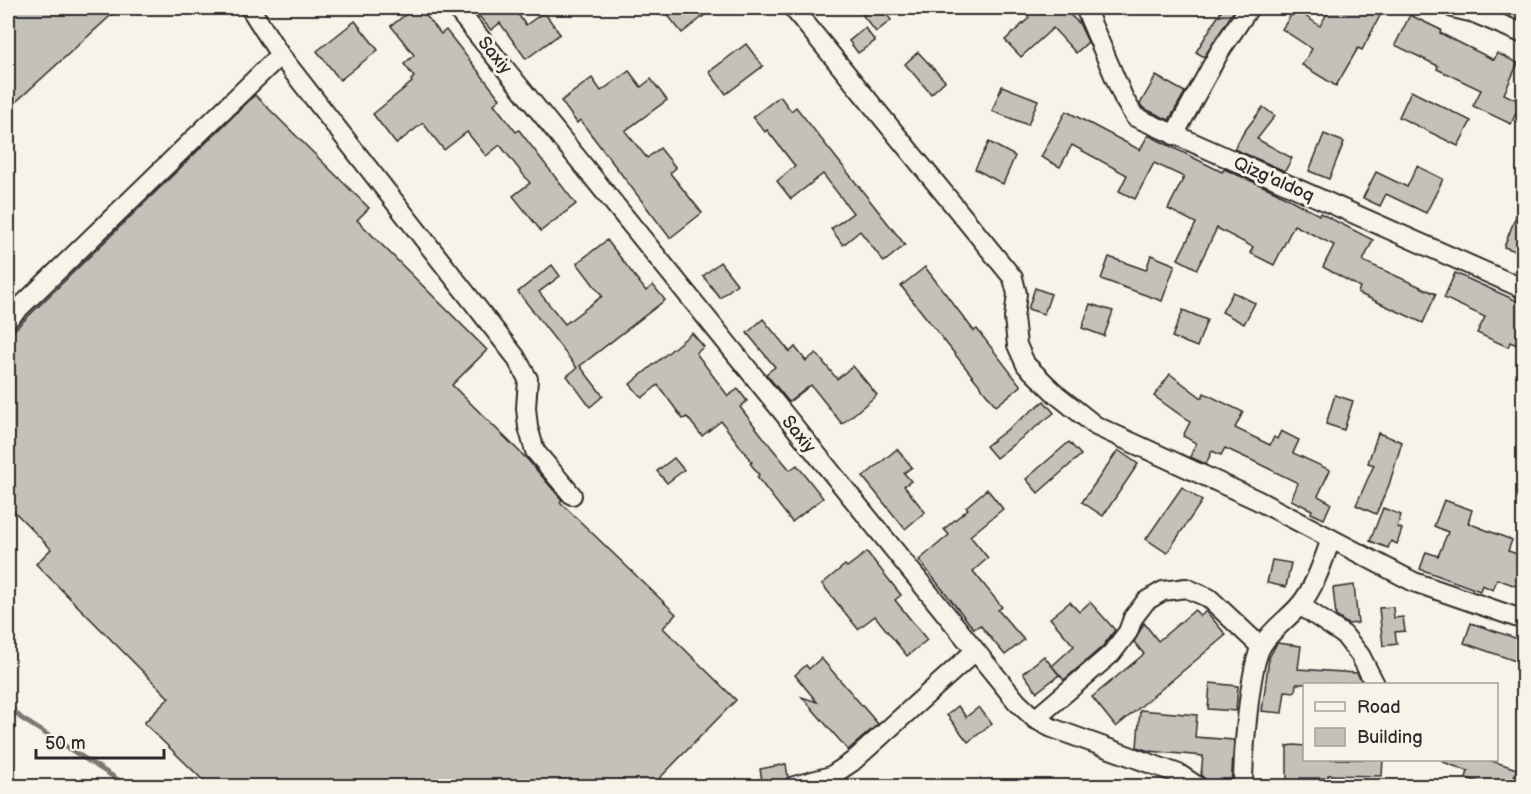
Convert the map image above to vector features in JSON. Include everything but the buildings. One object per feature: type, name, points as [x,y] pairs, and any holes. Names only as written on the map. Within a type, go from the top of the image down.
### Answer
[{"type":"street","points":[[250,8],[280,56],[515,356],[528,379],[526,408],[528,427],[535,451],[572,495]]},
{"type":"street","name":"Saxiy","points":[[456,8],[974,652],[1017,702],[1035,719],[1052,728],[1179,774],[1197,786]]},
{"type":"street","points":[[793,8],[1013,278],[1017,294],[1014,318],[1017,345],[1026,365],[1049,387],[1096,426],[1257,500],[1414,582],[1524,620]]},
{"type":"street","name":"Qizg'aldoq","points":[[1085,8],[1124,99],[1135,117],[1524,289]]},
{"type":"street","points":[[1174,135],[1220,51],[1249,8]]},
{"type":"street","points":[[1453,8],[1474,13],[1524,34]]},
{"type":"street","points":[[8,319],[280,56]]},
{"type":"street","points":[[1243,786],[1252,674],[1261,647],[1284,619],[1300,605],[1316,579],[1332,539]]},
{"type":"street","points":[[1035,719],[1111,654],[1128,632],[1133,618],[1146,601],[1163,591],[1186,588],[1209,598],[1261,647]]},
{"type":"street","points":[[1300,605],[1344,635],[1360,655],[1374,683]]},
{"type":"street","points":[[794,786],[831,776],[852,762],[974,652]]},
{"type":"waterway","points":[[8,705],[21,718],[128,786]]}]
